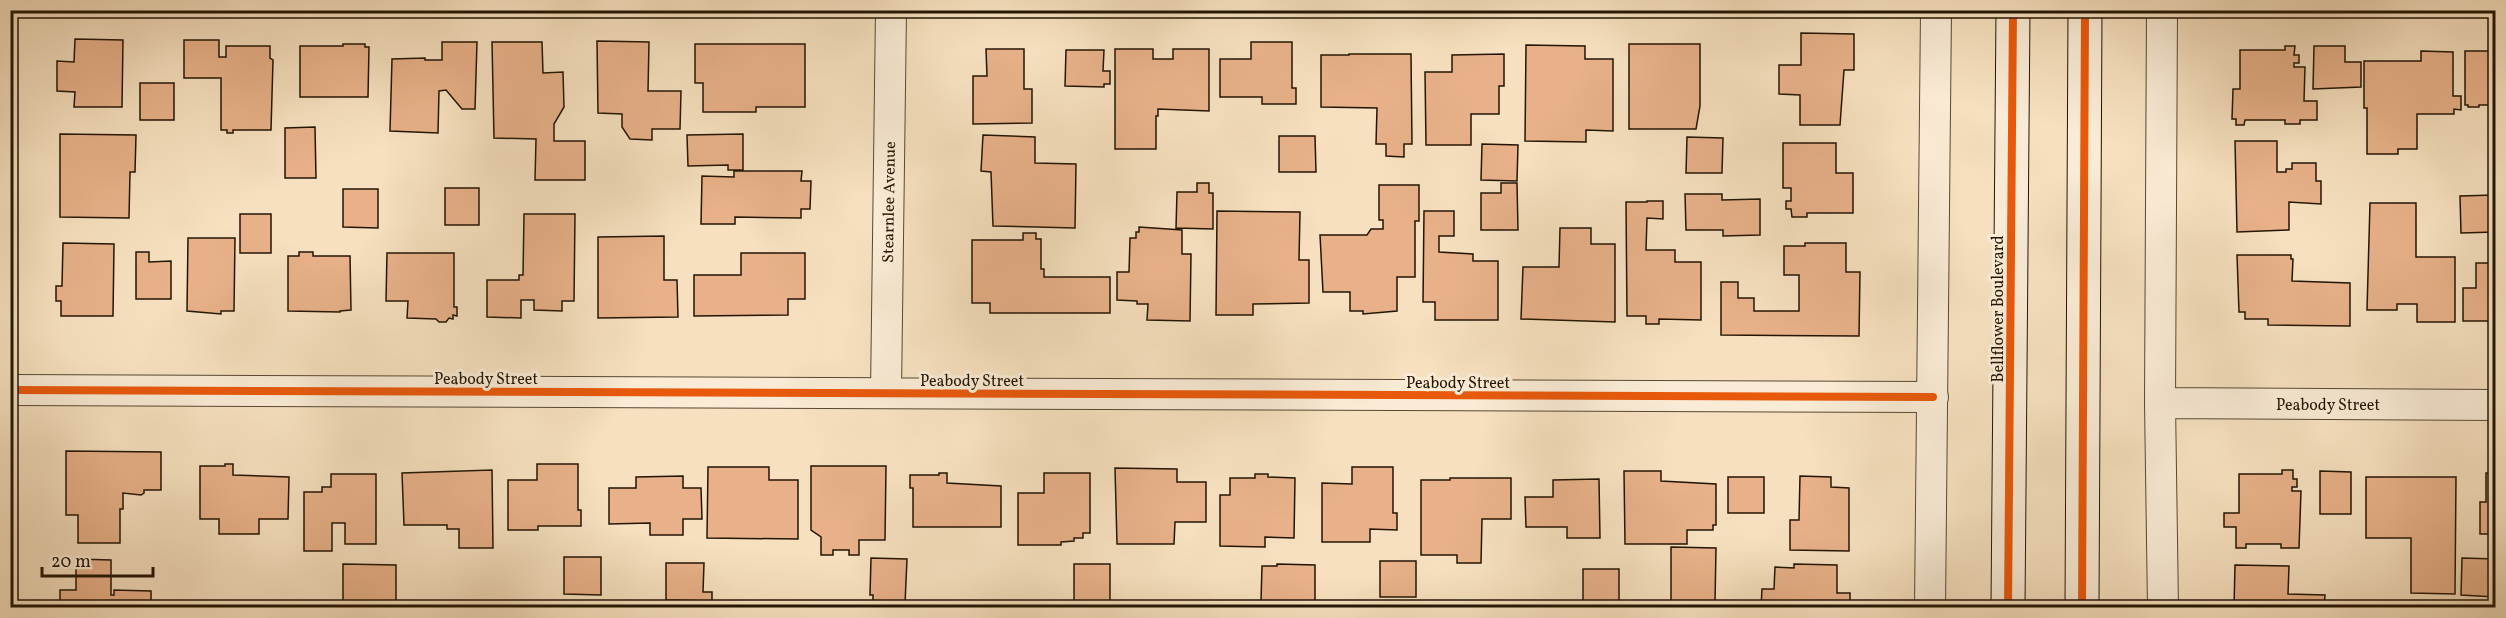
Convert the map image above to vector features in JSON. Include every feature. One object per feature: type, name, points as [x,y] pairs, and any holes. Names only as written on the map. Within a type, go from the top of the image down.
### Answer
[{"type":"main road","name":"Bellflower Boulevard","points":[[2008,608],[2013,10]]},
{"type":"main road","points":[[2082,608],[2085,10]]},
{"type":"street","name":"Stearnlee Avenue","points":[[886,393],[891,10]]},
{"type":"street","points":[[1930,608],[1936,10]]},
{"type":"street","points":[[2162,10],[2160,403],[2163,608]]},
{"type":"street","name":"Peabody Street","points":[[10,390],[1933,397]]},
{"type":"street","name":"Peabody Street","points":[[2160,403],[2496,405]]},
{"type":"building","points":[[1801,33],[1854,34],[1854,70],[1844,70],[1840,125],[1800,125],[1800,95],[1779,94],[1779,65],[1801,65]]},
{"type":"building","points":[[75,39],[123,40],[122,107],[74,107],[75,92],[57,91],[57,61],[74,62]]},
{"type":"building","points":[[184,40],[219,40],[219,57],[226,57],[226,46],[270,46],[270,58],[273,60],[271,130],[233,130],[233,133],[227,133],[227,130],[221,130],[221,78],[184,78]]},
{"type":"building","points":[[597,41],[649,42],[648,91],[681,91],[680,129],[652,129],[652,140],[630,139],[622,127],[622,114],[598,113]]},
{"type":"building","points":[[442,42],[477,42],[475,109],[462,109],[446,90],[439,91],[438,133],[390,131],[392,59],[442,60]]},
{"type":"building","points":[[492,42],[542,42],[543,73],[563,72],[564,107],[554,124],[554,141],[585,141],[585,180],[535,180],[536,139],[494,138]]},
{"type":"building","points":[[1251,42],[1292,42],[1292,88],[1296,88],[1296,104],[1262,104],[1262,97],[1220,97],[1220,59],[1251,59]]},
{"type":"building","points":[[343,44],[365,44],[365,47],[369,47],[368,97],[300,97],[300,46],[343,46]]},
{"type":"building","points":[[695,44],[805,44],[805,107],[756,107],[756,112],[703,112],[703,83],[695,83]]},
{"type":"building","points":[[1629,44],[1700,44],[1700,106],[1696,129],[1629,129]]},
{"type":"building","points":[[1526,45],[1585,46],[1585,59],[1613,59],[1613,131],[1586,130],[1586,142],[1525,141]]},
{"type":"building","points":[[2285,46],[2295,46],[2294,55],[2299,55],[2299,63],[2294,63],[2294,67],[2305,67],[2304,101],[2317,101],[2317,120],[2300,120],[2300,124],[2285,124],[2285,120],[2245,120],[2244,125],[2236,125],[2236,119],[2232,119],[2233,89],[2240,89],[2240,50],[2285,50]]},
{"type":"building","points":[[2314,46],[2345,46],[2345,62],[2361,62],[2361,87],[2313,89]]},
{"type":"building","points":[[986,49],[1024,49],[1024,89],[1032,89],[1032,123],[973,124],[973,76],[987,76]]},
{"type":"building","points":[[1115,49],[1153,49],[1153,59],[1173,59],[1173,49],[1209,49],[1209,111],[1158,109],[1156,149],[1115,149]]},
{"type":"building","points":[[1066,50],[1104,50],[1103,71],[1110,71],[1110,84],[1104,84],[1104,87],[1065,86]]},
{"type":"building","points":[[2421,51],[2453,52],[2453,96],[2461,96],[2461,110],[2454,109],[2454,114],[2417,114],[2417,149],[2398,149],[2398,154],[2367,154],[2364,61],[2421,61]]},
{"type":"building","points":[[2465,51],[2496,51],[2496,124],[2495,105],[2468,107],[2465,105]]},
{"type":"building","points":[[1411,54],[1412,144],[1404,144],[1404,157],[1386,156],[1386,144],[1376,144],[1377,108],[1321,107],[1321,55]]},
{"type":"building","points":[[1504,54],[1504,86],[1499,86],[1499,114],[1471,114],[1471,145],[1426,145],[1425,72],[1452,72],[1452,55]]},
{"type":"building","points":[[140,83],[174,83],[174,120],[140,120]]},
{"type":"building","points":[[315,127],[316,178],[285,178],[285,128]]},
{"type":"building","points":[[60,134],[136,135],[135,172],[130,172],[129,218],[60,217]]},
{"type":"building","points":[[743,134],[743,170],[728,170],[728,165],[688,166],[687,135]]},
{"type":"building","points":[[983,135],[1035,137],[1035,163],[1076,164],[1075,228],[993,226],[991,172],[981,171]]},
{"type":"building","points":[[1279,136],[1315,136],[1316,172],[1279,172]]},
{"type":"building","points":[[1687,137],[1723,138],[1722,173],[1686,173]]},
{"type":"building","points":[[2235,141],[2277,141],[2277,172],[2292,169],[2292,163],[2316,163],[2316,181],[2321,181],[2321,204],[2289,202],[2289,230],[2237,232]]},
{"type":"building","points":[[1783,143],[1836,143],[1836,173],[1853,173],[1853,213],[1807,213],[1807,217],[1792,217],[1791,209],[1786,209],[1786,201],[1791,201],[1791,188],[1783,188]]},
{"type":"building","points":[[1482,144],[1518,145],[1517,181],[1481,180]]},
{"type":"building","points":[[734,171],[802,171],[801,181],[811,181],[810,209],[801,209],[801,218],[735,217],[735,224],[701,224],[702,176],[734,177]]},
{"type":"building","points":[[1197,183],[1209,183],[1209,193],[1213,193],[1213,229],[1176,228],[1177,192],[1197,192]]},
{"type":"building","points":[[1501,183],[1517,183],[1518,230],[1481,230],[1481,193],[1501,193]]},
{"type":"building","points":[[1379,185],[1419,185],[1419,221],[1415,221],[1415,277],[1397,277],[1397,311],[1363,314],[1363,311],[1350,311],[1350,292],[1323,292],[1320,235],[1367,235],[1371,229],[1383,229],[1383,220],[1379,220]]},
{"type":"building","points":[[445,188],[479,188],[479,225],[445,225]]},
{"type":"building","points":[[343,189],[378,189],[378,228],[343,227]]},
{"type":"building","points":[[1685,194],[1722,194],[1722,200],[1760,199],[1760,235],[1723,236],[1723,230],[1686,230]]},
{"type":"building","points":[[2495,195],[2495,232],[2461,233],[2460,196]]},
{"type":"building","points":[[1663,201],[1663,219],[1647,218],[1646,250],[1675,250],[1675,262],[1701,262],[1701,320],[1659,319],[1659,324],[1646,324],[1646,316],[1627,316],[1626,202]]},
{"type":"building","points":[[2370,203],[2416,203],[2416,257],[2455,257],[2455,322],[2417,322],[2417,304],[2397,304],[2397,310],[2367,310]]},
{"type":"building","points":[[1217,211],[1300,212],[1299,260],[1309,260],[1309,303],[1253,304],[1253,315],[1216,315]]},
{"type":"building","points":[[1424,211],[1454,211],[1454,236],[1439,236],[1439,252],[1473,254],[1473,261],[1498,261],[1498,320],[1435,320],[1435,302],[1423,302]]},
{"type":"building","points":[[240,214],[271,214],[271,253],[240,253]]},
{"type":"building","points":[[524,214],[575,214],[574,301],[562,301],[562,311],[534,310],[534,300],[521,300],[521,318],[487,317],[487,280],[519,280],[519,275],[523,275]]},
{"type":"building","points":[[1139,227],[1182,230],[1182,254],[1191,254],[1190,321],[1147,320],[1148,304],[1117,300],[1117,272],[1129,272],[1130,238],[1136,238]]},
{"type":"building","points":[[1560,228],[1591,228],[1591,244],[1615,244],[1615,322],[1521,319],[1523,267],[1559,267]]},
{"type":"building","points":[[1023,233],[1036,233],[1036,239],[1041,239],[1041,269],[1044,269],[1044,277],[1110,277],[1110,313],[990,313],[990,303],[972,303],[972,240],[1023,240]]},
{"type":"building","points":[[664,236],[664,280],[677,280],[678,317],[598,318],[598,237]]},
{"type":"building","points":[[188,238],[235,238],[234,311],[221,311],[221,314],[187,311]]},
{"type":"building","points":[[63,243],[114,244],[113,316],[61,316],[61,301],[56,301],[56,286],[62,286]]},
{"type":"building","points":[[1805,243],[1846,243],[1846,272],[1860,272],[1859,336],[1721,335],[1721,282],[1738,282],[1738,298],[1754,298],[1754,311],[1799,311],[1799,275],[1784,275],[1784,246],[1805,246]]},
{"type":"building","points":[[136,252],[149,252],[149,262],[171,261],[171,299],[136,299]]},
{"type":"building","points":[[299,252],[313,252],[313,256],[350,256],[351,310],[340,312],[288,311],[288,256],[299,256]]},
{"type":"building","points":[[387,253],[454,253],[454,307],[457,307],[457,316],[453,315],[453,319],[449,318],[446,322],[439,322],[436,319],[407,318],[408,301],[386,301]]},
{"type":"building","points":[[741,253],[805,253],[805,299],[788,299],[788,315],[694,316],[694,275],[741,275]]},
{"type":"building","points":[[2237,255],[2291,255],[2293,259],[2292,281],[2350,283],[2350,326],[2268,325],[2268,319],[2245,319],[2245,312],[2239,312]]},
{"type":"building","points":[[2476,263],[2496,263],[2496,321],[2463,321],[2463,288],[2476,288]]},
{"type":"building","points":[[66,451],[161,452],[161,490],[144,490],[141,495],[123,493],[123,509],[120,509],[120,543],[78,543],[78,515],[66,515]]},
{"type":"building","points":[[225,464],[233,464],[233,475],[289,477],[288,519],[259,519],[259,534],[219,534],[219,519],[200,519],[200,466],[225,466]]},
{"type":"building","points":[[537,464],[578,464],[578,510],[581,510],[581,526],[538,526],[538,530],[508,530],[508,480],[537,480]]},
{"type":"building","points":[[811,466],[886,466],[885,540],[859,540],[859,555],[849,555],[849,550],[833,550],[833,555],[821,555],[821,537],[811,530]]},
{"type":"building","points":[[708,467],[769,467],[769,480],[798,480],[798,539],[707,538]]},
{"type":"building","points":[[1352,467],[1393,467],[1393,513],[1397,513],[1397,530],[1370,529],[1370,542],[1322,542],[1322,483],[1352,484]]},
{"type":"building","points":[[1115,468],[1177,469],[1177,482],[1206,482],[1206,522],[1175,522],[1174,544],[1117,544]]},
{"type":"building","points":[[492,470],[493,548],[459,548],[459,529],[447,529],[447,525],[404,525],[402,473]]},
{"type":"building","points":[[2282,470],[2293,470],[2293,479],[2297,479],[2297,487],[2292,487],[2292,491],[2301,491],[2299,548],[2281,548],[2281,544],[2246,544],[2246,548],[2236,548],[2236,527],[2224,527],[2224,513],[2239,513],[2239,474],[2282,474]]},
{"type":"building","points":[[1624,471],[1661,471],[1661,481],[1716,484],[1716,525],[1713,525],[1713,530],[1687,530],[1687,544],[1625,544]]},
{"type":"building","points":[[2320,471],[2351,472],[2351,514],[2320,514]]},
{"type":"building","points":[[939,473],[947,473],[947,483],[1001,486],[1001,527],[913,527],[913,488],[910,488],[910,475],[939,475]]},
{"type":"building","points":[[1044,473],[1090,473],[1090,533],[1083,533],[1083,538],[1074,538],[1074,541],[1061,542],[1061,545],[1018,545],[1018,493],[1044,493]]},
{"type":"building","points":[[2486,473],[2496,473],[2496,534],[2480,534],[2480,502],[2486,502]]},
{"type":"building","points":[[331,474],[376,474],[376,544],[345,544],[345,523],[332,523],[332,551],[304,551],[304,492],[322,492],[322,487],[331,487]]},
{"type":"building","points":[[1255,474],[1295,478],[1294,538],[1265,537],[1265,547],[1220,546],[1220,495],[1230,495],[1230,478],[1255,478]]},
{"type":"building","points":[[683,476],[683,488],[701,488],[702,519],[683,519],[683,535],[650,535],[650,523],[609,524],[609,488],[636,488],[636,477]]},
{"type":"building","points":[[1800,476],[1831,477],[1831,487],[1849,488],[1849,551],[1790,550],[1790,520],[1799,520]]},
{"type":"building","points":[[1728,477],[1764,477],[1764,513],[1728,513]]},
{"type":"building","points":[[2366,477],[2456,477],[2455,594],[2411,593],[2411,538],[2366,538]]},
{"type":"building","points":[[1450,478],[1511,478],[1511,519],[1482,519],[1481,563],[1457,563],[1457,555],[1421,555],[1421,480],[1450,480]]},
{"type":"building","points":[[1599,479],[1600,538],[1567,538],[1567,527],[1526,527],[1525,497],[1553,497],[1553,480]]},
{"type":"building","points":[[1671,547],[1716,548],[1715,602],[1671,601]]},
{"type":"building","points":[[564,557],[601,557],[601,595],[564,594]]},
{"type":"building","points":[[871,558],[907,559],[905,604],[873,603],[873,595],[870,595]]},
{"type":"building","points":[[2462,558],[2496,559],[2495,597],[2461,595]]},
{"type":"building","points":[[76,559],[111,560],[111,595],[114,595],[114,590],[151,591],[151,608],[60,608],[60,590],[76,590]]},
{"type":"building","points":[[1380,561],[1416,561],[1416,597],[1380,597]]},
{"type":"building","points":[[666,563],[704,563],[703,592],[712,592],[712,601],[666,600]]},
{"type":"building","points":[[343,564],[396,565],[396,602],[343,601]]},
{"type":"building","points":[[1074,564],[1110,564],[1110,601],[1074,601]]},
{"type":"building","points":[[1277,564],[1315,565],[1315,602],[1261,601],[1262,566],[1277,566]]},
{"type":"building","points":[[1794,564],[1837,565],[1837,593],[1850,593],[1850,608],[1761,608],[1762,589],[1774,589],[1775,567],[1794,568]]},
{"type":"building","points":[[2235,565],[2289,566],[2288,594],[2325,595],[2324,608],[2234,608]]},
{"type":"building","points":[[1583,569],[1619,569],[1619,606],[1583,605]]},
{"type":"building","points":[[768,606],[805,606],[805,608],[768,608]]},
{"type":"cycle path","points":[[2008,608],[2013,10]]},
{"type":"cycle path","points":[[2082,608],[2085,10]]},
{"type":"cycle path","points":[[10,390],[1933,397]]}]
